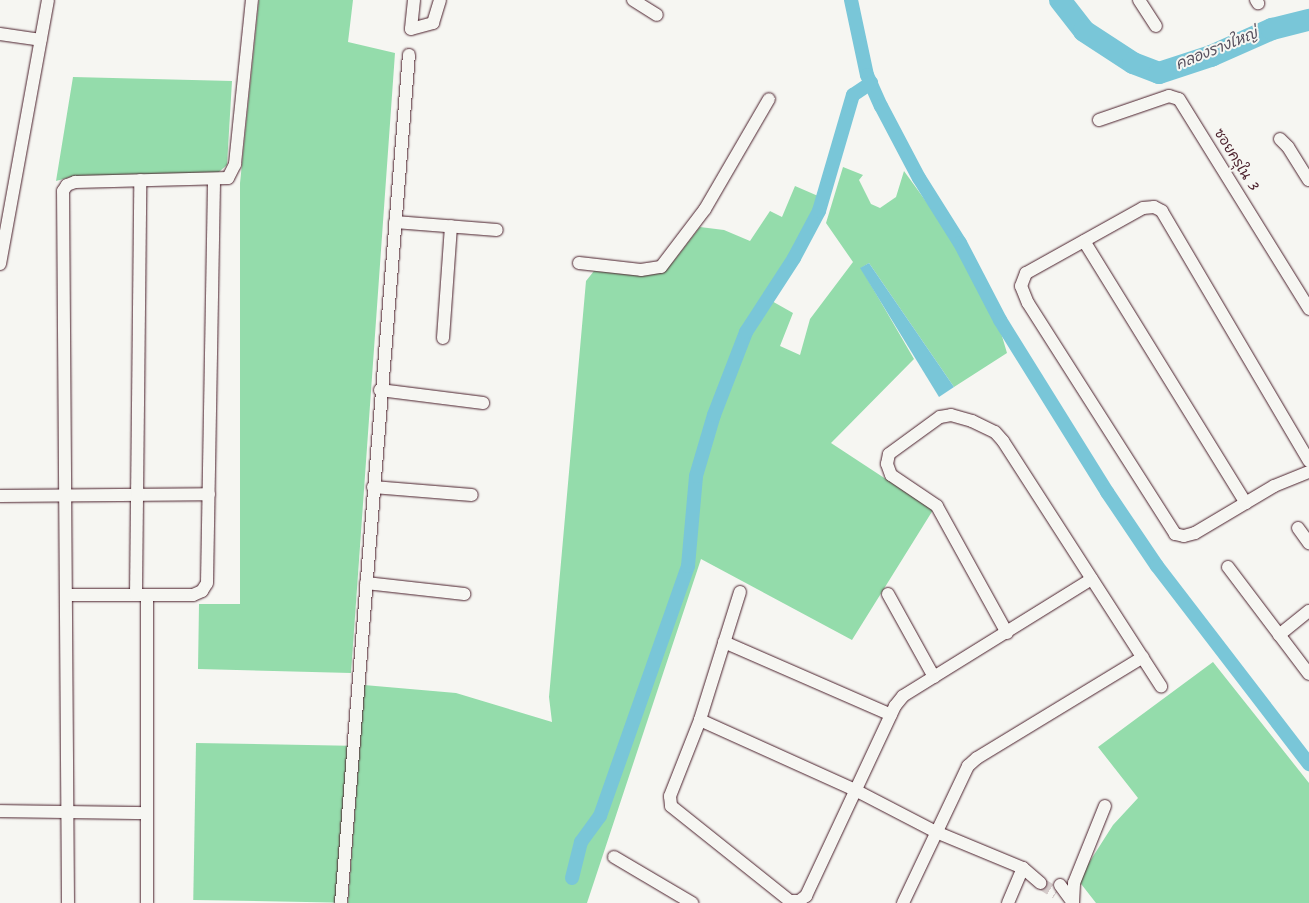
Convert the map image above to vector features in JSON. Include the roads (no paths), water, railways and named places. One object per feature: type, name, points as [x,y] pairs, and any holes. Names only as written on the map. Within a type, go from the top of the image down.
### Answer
[{"type":"street","points":[[0,262],[48,0]]},
{"type":"street","points":[[68,903],[63,191],[67,185],[75,182],[214,180],[228,178],[235,164],[252,0]]},
{"type":"street","points":[[414,0],[411,29],[432,23],[440,0]]},
{"type":"street","points":[[633,0],[657,15]]},
{"type":"street","points":[[1140,0],[1156,26]]},
{"type":"street","points":[[0,34],[41,40]]},
{"type":"street","points":[[341,903],[380,390],[409,55]]},
{"type":"street","name":"ซอยครุใน 3","points":[[1099,120],[1169,96],[1179,100],[1309,309]]},
{"type":"street","points":[[579,263],[641,270],[661,268],[706,209],[769,99]]},
{"type":"street","points":[[1280,140],[1309,180]]},
{"type":"street","points":[[140,180],[137,495],[142,595],[147,903]]},
{"type":"street","points":[[66,595],[193,595],[202,591],[206,583],[214,180]]},
{"type":"street","points":[[1309,461],[1162,211],[1154,207],[1143,208],[1026,273],[1021,286],[1028,303],[1175,534],[1184,536],[1195,533],[1274,486],[1309,472]]},
{"type":"street","points":[[395,222],[497,230]]},
{"type":"street","points":[[443,338],[451,226]]},
{"type":"street","points":[[1084,241],[1246,503]]},
{"type":"street","points":[[380,390],[483,403]]},
{"type":"street","points":[[1007,634],[937,506],[892,475],[887,464],[889,454],[940,417],[951,415],[995,432],[1161,686]]},
{"type":"street","points":[[373,487],[472,495]]},
{"type":"street","points":[[0,496],[209,494]]},
{"type":"street","points":[[1298,528],[1309,543]]},
{"type":"street","points":[[1228,567],[1309,674]]},
{"type":"street","points":[[740,592],[700,720],[670,796],[671,806],[790,901],[800,901],[806,896],[857,791],[891,715],[903,696],[1007,634],[1092,579]]},
{"type":"street","points":[[366,583],[464,594]]},
{"type":"street","points":[[888,594],[934,677]]},
{"type":"street","points":[[1279,635],[1309,611]]},
{"type":"street","points":[[724,642],[891,715]]},
{"type":"street","points":[[903,903],[968,766],[977,758],[1143,658]]},
{"type":"street","points":[[700,720],[857,791],[936,832],[1035,875],[1008,903]]},
{"type":"street","points":[[1073,903],[1074,883],[1105,806]]},
{"type":"street","points":[[0,811],[147,813]]},
{"type":"street","points":[[614,857],[692,903]]},
{"type":"street","points":[[1058,889],[1073,903]]},
{"type":"water","points":[[869,263],[954,387],[939,397],[860,268]]},
{"type":"waterway","points":[[851,0],[867,75],[881,106],[919,178],[960,243],[1000,320],[1107,492],[1157,566],[1309,764]]},
{"type":"waterway","name":"คลองรางใหญ่","points":[[1060,0],[1084,31],[1133,63],[1159,73],[1211,56],[1272,29],[1309,20]]},
{"type":"waterway","points":[[572,878],[581,842],[600,816],[688,566],[696,476],[714,415],[746,332],[794,258],[819,211],[853,95],[871,83]]},
{"type":"tunnel","points":[[1040,883],[1056,893]]}]
